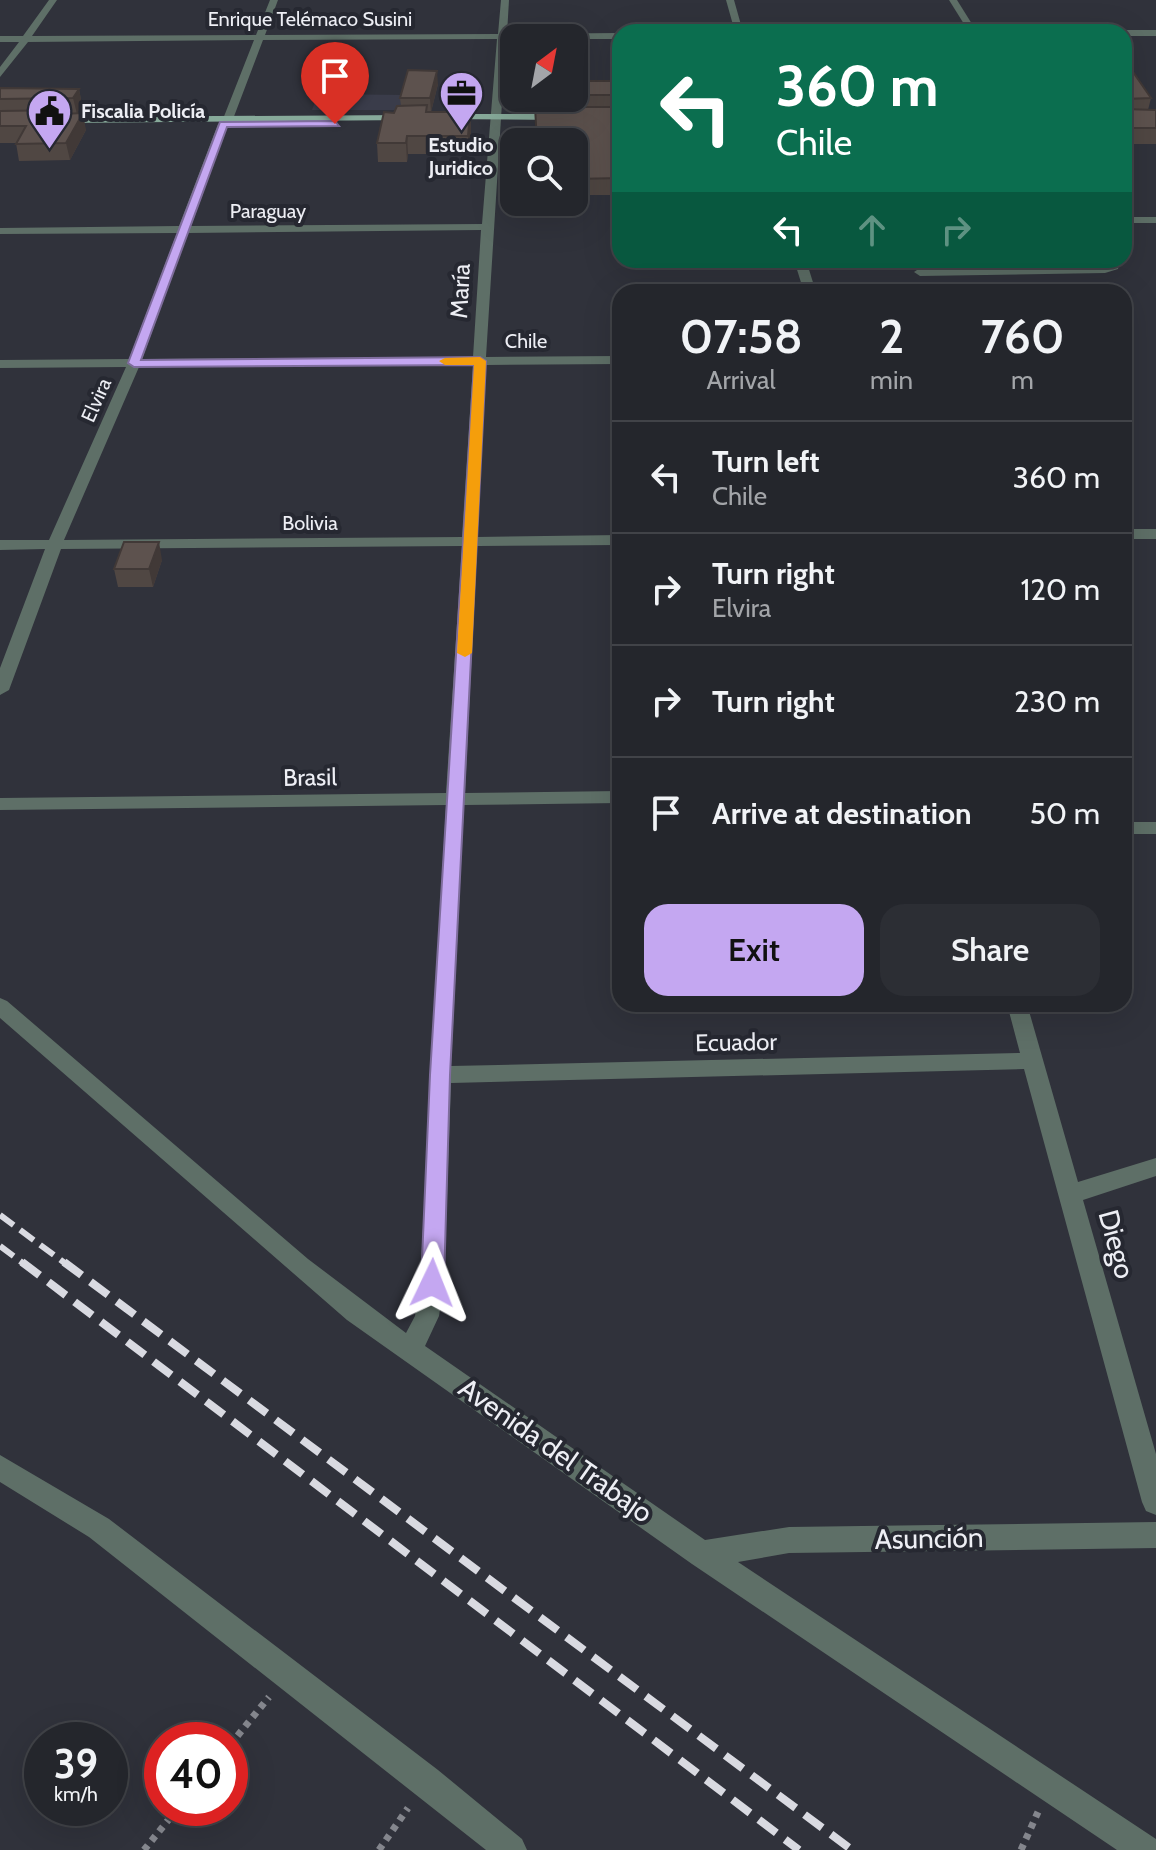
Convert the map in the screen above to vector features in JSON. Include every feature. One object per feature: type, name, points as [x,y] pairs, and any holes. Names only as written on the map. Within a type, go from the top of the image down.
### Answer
[{"type":"main road","points":[[51,123],[417,120]]},
{"type":"main road","points":[[432,120],[574,120]]},
{"type":"street","points":[[0,74],[53,0]]},
{"type":"street","name":"Elvira","points":[[0,690],[55,544],[134,363],[274,0]]},
{"type":"street","name":"María","points":[[503,24],[505,0]]},
{"type":"street","points":[[730,0],[737,24]]},
{"type":"street","points":[[953,0],[968,24]]},
{"type":"street","points":[[1132,33],[1156,33]]},
{"type":"street","name":"Enrique Telémaco Susini","points":[[588,36],[612,36]]},
{"type":"street","name":"Enrique Telémaco Susini","points":[[0,39],[500,37]]},
{"type":"street","name":"María","points":[[411,1349],[427,1316],[432,1283],[440,1075],[487,227],[500,61]]},
{"type":"street","points":[[1132,220],[1156,220]]},
{"type":"street","name":"Paraguay","points":[[0,231],[487,227]]},
{"type":"street","points":[[920,271],[1110,268]]},
{"type":"street","name":"Chile","points":[[0,364],[612,360]]},
{"type":"street","points":[[1132,534],[1156,534]]},
{"type":"street","name":"Bolivia","points":[[0,545],[612,540]]},
{"type":"street","name":"Brasil","points":[[0,804],[612,797]]},
{"type":"street","points":[[1132,828],[1156,828]]},
{"type":"street","name":"Avenida del Trabajo","points":[[0,1006],[356,1312],[702,1554],[1145,1850]]},
{"type":"street","name":"Diego","points":[[1019,1012],[1156,1502]]},
{"type":"street","name":"Ecuador","points":[[440,1075],[1033,1061]]},
{"type":"street","points":[[1072,1194],[1156,1167]]},
{"type":"street","points":[[0,1467],[99,1528],[427,1781],[511,1850]]},
{"type":"street","name":"Asunción","points":[[702,1554],[789,1540],[1156,1535]]},
{"type":"path","points":[[248,1723],[287,1675]]},
{"type":"path","points":[[379,1850],[427,1781]]},
{"type":"path","points":[[1021,1850],[1051,1785]]},
{"type":"path","points":[[144,1850],[163,1826]]},
{"type":"shaded area","points":[[318,94],[406,95],[402,110],[312,110]]},
{"type":"building","points":[[408,70],[437,71],[430,98],[400,98]]},
{"type":"building","points":[[1132,72],[1133,72],[1151,98],[1132,99]]},
{"type":"building","points":[[588,81],[612,81],[612,95],[588,95]]},
{"type":"building","points":[[0,88],[79,89],[73,98],[0,99]]},
{"type":"building","points":[[427,105],[426,112],[470,112],[468,136],[407,136],[406,143],[377,143],[384,112],[394,113],[397,106]]},
{"type":"building","points":[[588,107],[612,107],[612,178],[588,179],[588,128],[536,128],[535,112],[588,112]]},
{"type":"building","points":[[1132,109],[1156,110],[1156,128],[1132,128]]},
{"type":"building","points":[[66,110],[63,114],[83,113],[66,143],[16,144],[26,126],[0,126],[0,111]]},
{"type":"building","points":[[124,542],[159,542],[149,569],[114,569]]},
{"type":"railway","points":[[0,1215],[66,1264]]},
{"type":"railway","points":[[0,1246],[24,1264]]},
{"type":"railway","points":[[22,1262],[799,1850]]},
{"type":"railway","points":[[64,1262],[852,1850]]},
{"type":"slow traffic","points":[[445,361],[480,361],[465,653]]},
{"type":"place","name":"Estudio Juridico","points":[[461,132]]},
{"type":"place","name":"Fiscalia Policía","points":[[50,150]]},
{"type":"route","points":[[335,124],[223,124],[134,363],[480,361],[440,1075],[432,1283]]}]
